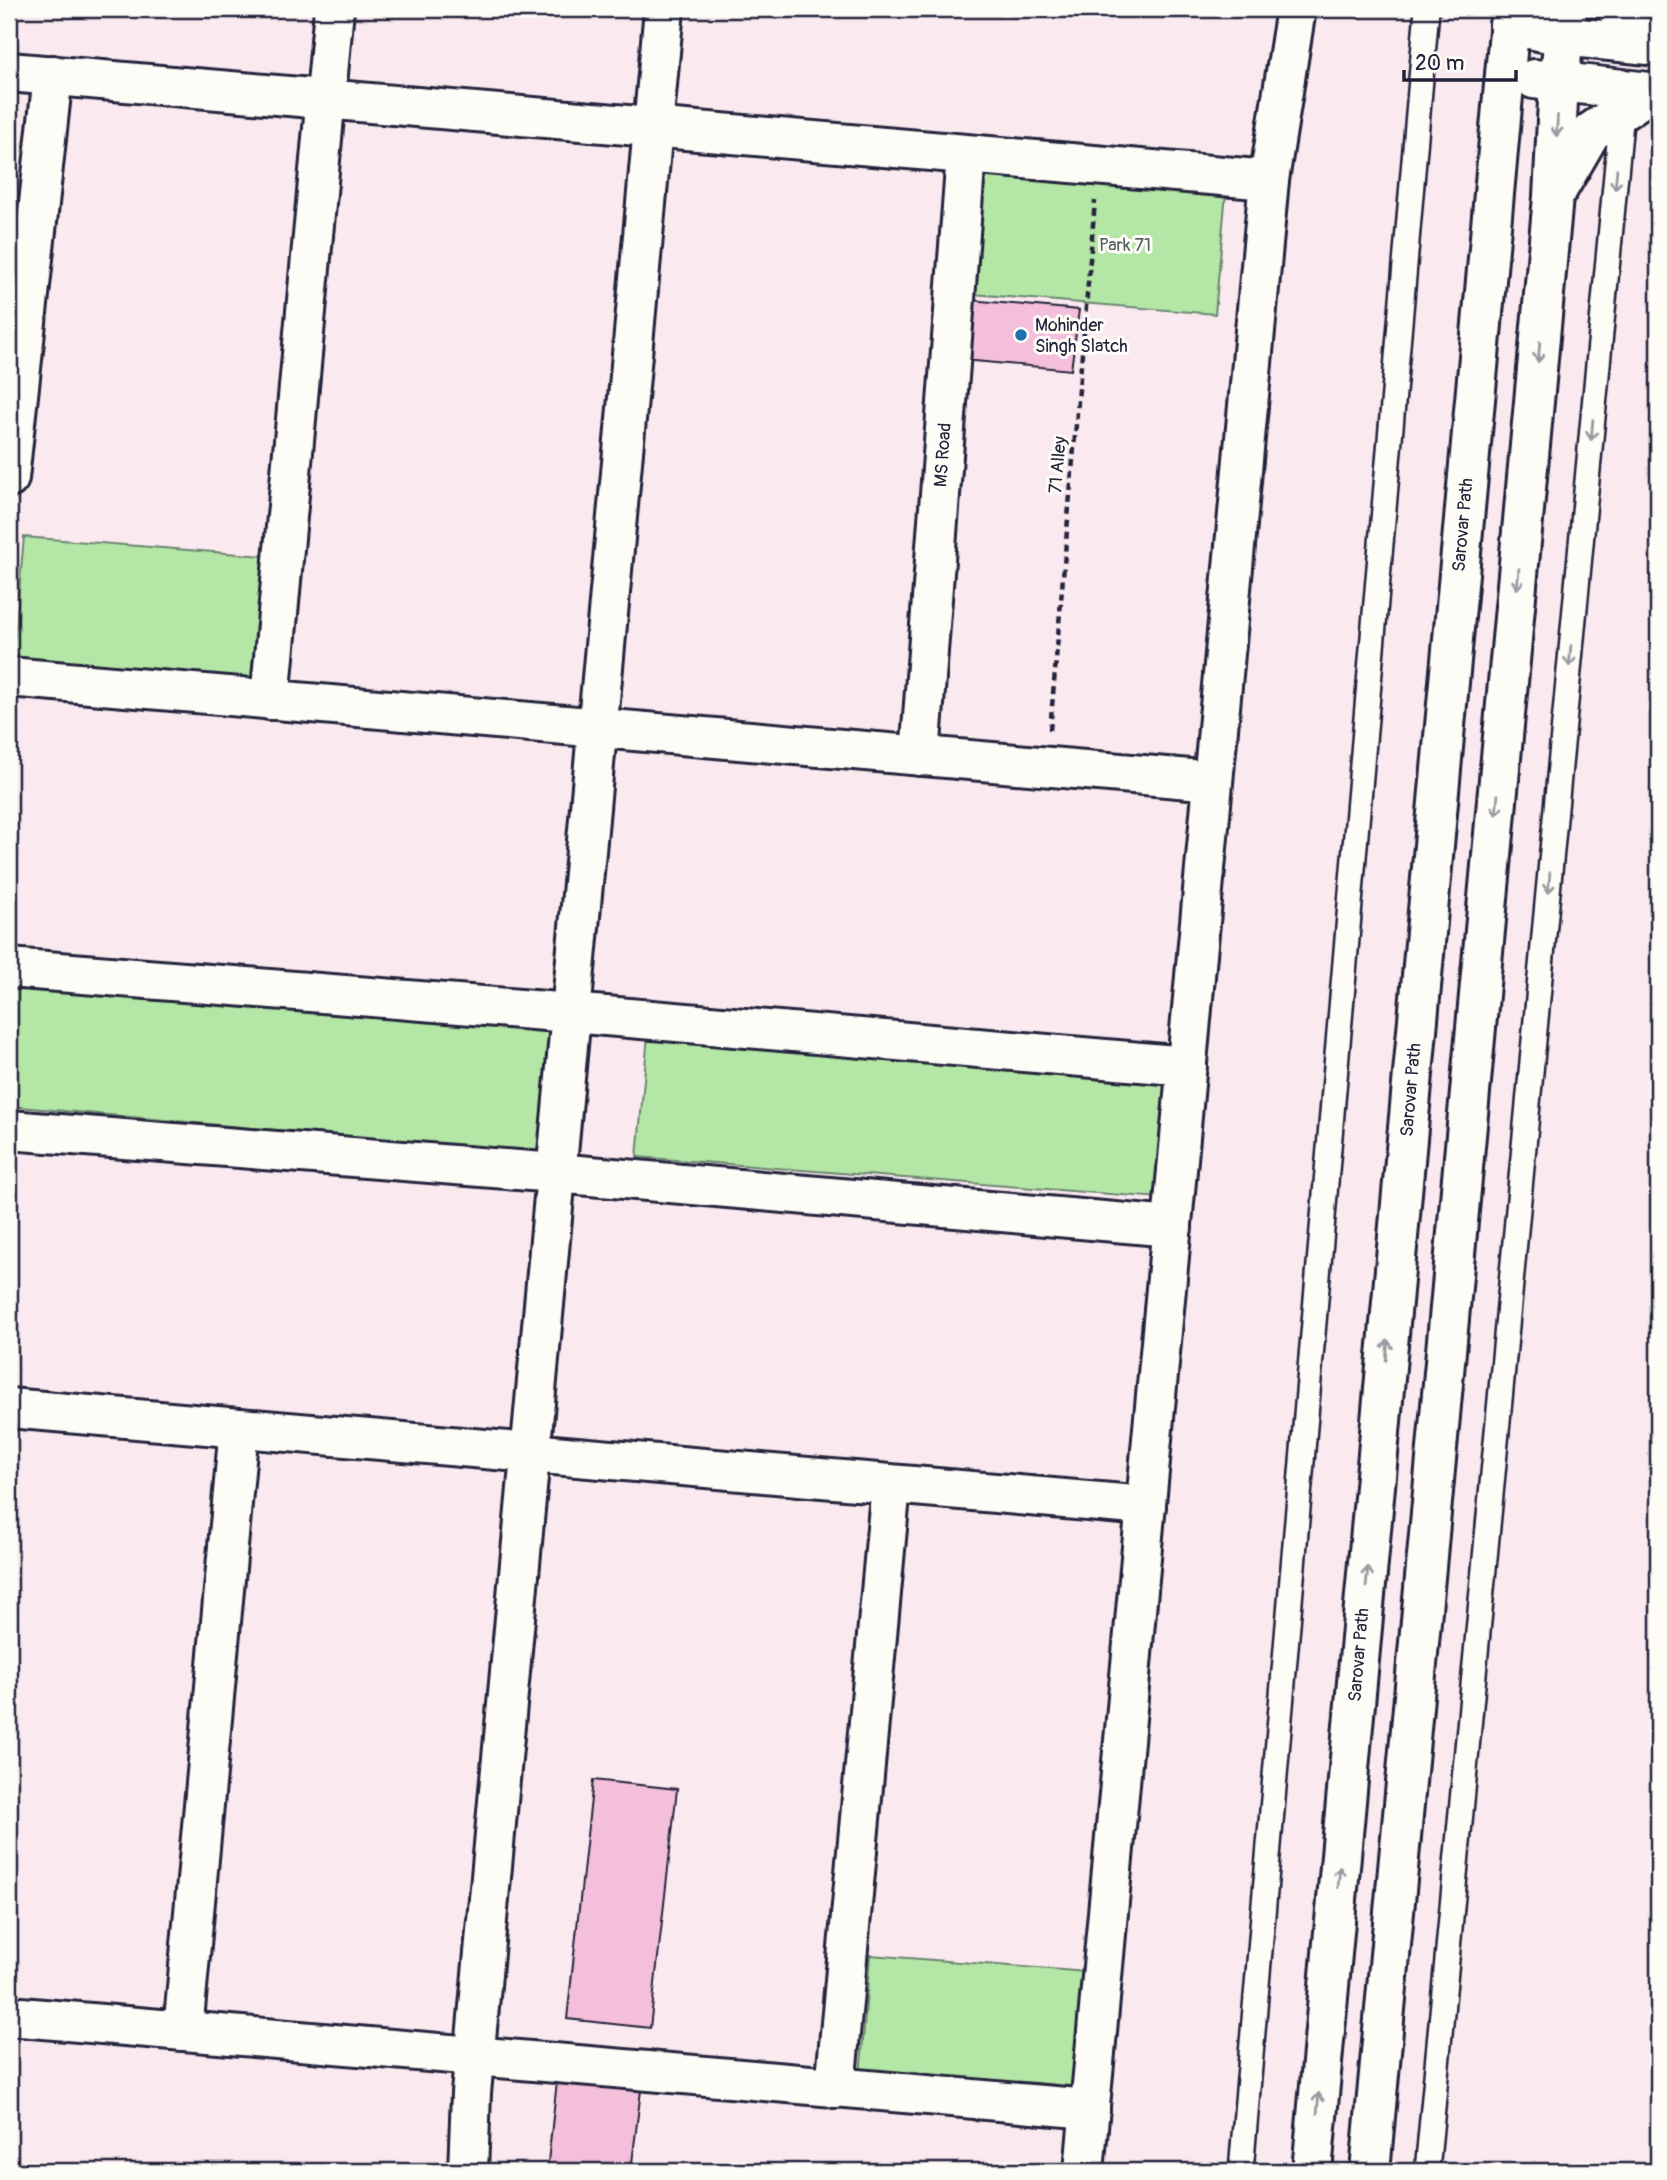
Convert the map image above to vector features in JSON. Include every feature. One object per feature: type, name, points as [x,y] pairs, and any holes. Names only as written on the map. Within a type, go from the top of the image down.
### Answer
[{"type":"street","points":[[270,700],[334,9]]},
{"type":"street","points":[[468,2171],[474,2055],[664,9]]},
{"type":"street","points":[[1084,2171],[1269,180],[1296,9]]},
{"type":"street","points":[[1617,9],[1658,45]]},
{"type":"street","points":[[1510,17],[1565,22],[1658,45]]},
{"type":"street","name":"Sarovar Path","points":[[1312,2171],[1510,17]]},
{"type":"street","points":[[1370,2171],[1553,197],[1565,22]]},
{"type":"street","points":[[9,72],[1269,180]]},
{"type":"street","points":[[9,478],[53,75]]},
{"type":"street","points":[[1504,76],[1559,82],[1643,99]]},
{"type":"street","points":[[1553,197],[1591,132],[1643,99]]},
{"type":"street","name":"MS Road","points":[[920,755],[965,155]]},
{"type":"street","points":[[9,677],[1213,781]]},
{"type":"street","points":[[9,968],[1187,1066]]},
{"type":"street","points":[[9,1130],[556,1173],[1172,1227]]},
{"type":"street","points":[[9,1408],[1146,1506]]},
{"type":"street","points":[[183,2031],[239,1428]]},
{"type":"street","points":[[835,2088],[891,1485]]},
{"type":"street","points":[[9,2016],[1090,2109]]},
{"type":"street","points":[[471,2093],[475,2171]]},
{"type":"lane","points":[[1241,2171],[1427,9]]},
{"type":"lane","points":[[1427,2171],[1643,99]]},
{"type":"path","name":"71 Alley","points":[[1046,766],[1098,166]]},
{"type":"green space","name":"Park 71","points":[[983,173],[1226,192],[1215,314],[973,294]]},
{"type":"green space","points":[[24,537],[265,556],[255,678],[13,659]]},
{"type":"green space","points":[[9,983],[564,1033],[553,1155],[9,1106]]},
{"type":"green space","points":[[648,1035],[1171,1076],[1160,1198],[637,1157]]},
{"type":"green space","points":[[870,1955],[1112,1974],[1102,2096],[860,2076]]},
{"type":"building","name":"Mohinder Singh Slatch","points":[[970,300],[1079,310],[1071,370],[964,360]]},
{"type":"building","points":[[593,1780],[677,1789],[650,2028],[567,2019]]},
{"type":"building","points":[[557,2081],[641,2090],[631,2171],[547,2171]]},
{"type":"place","name":"Mohinder Singh Slatch","points":[[1021,335]]}]
